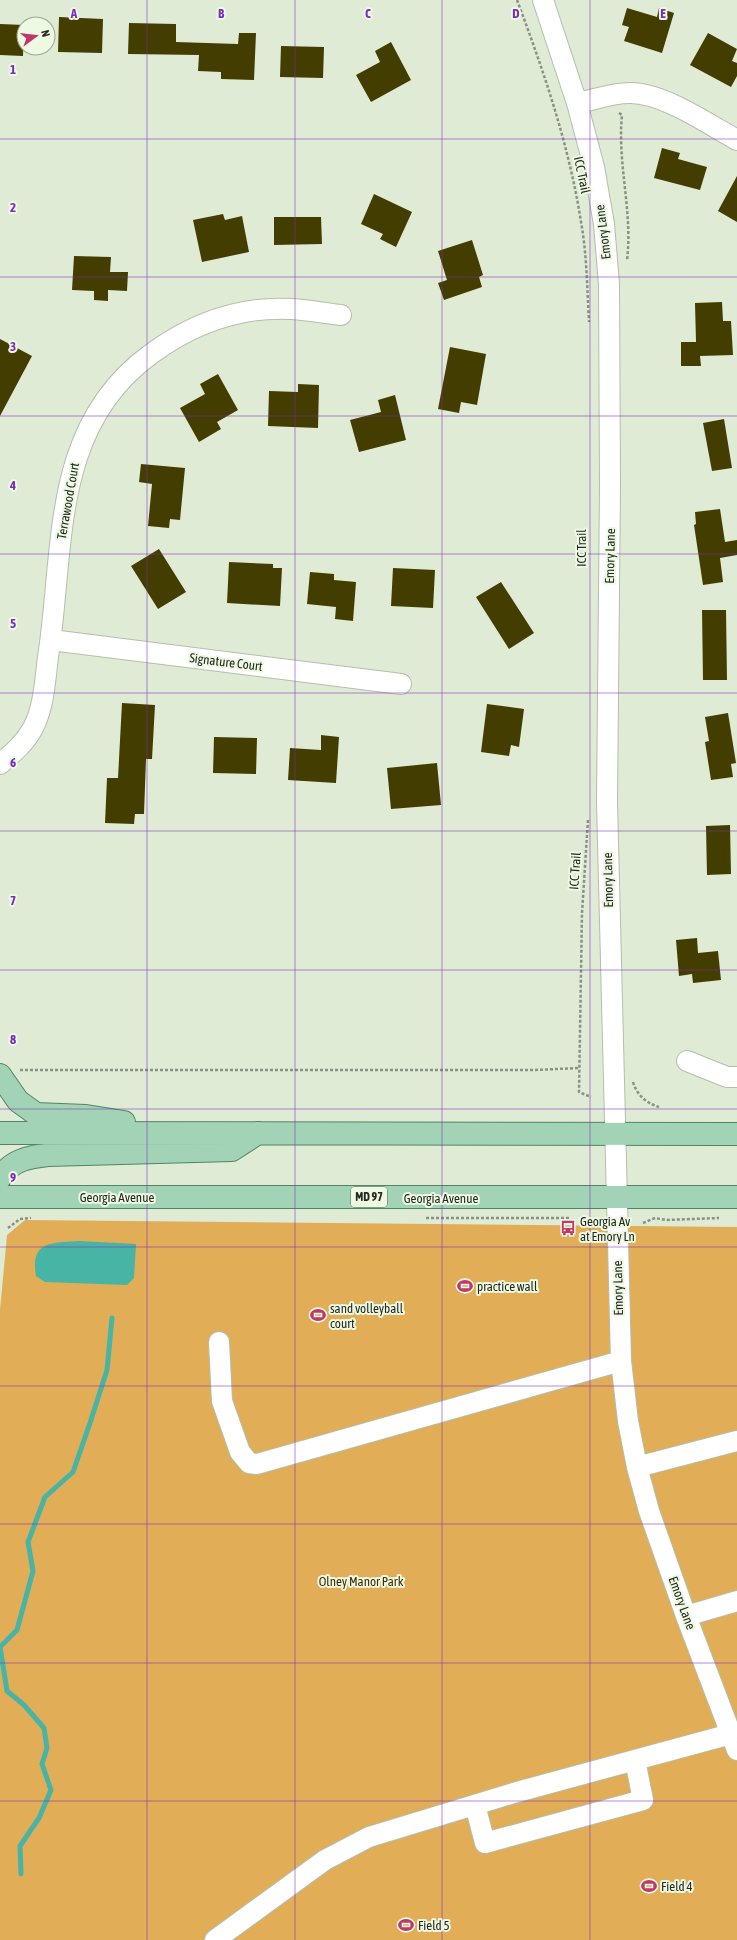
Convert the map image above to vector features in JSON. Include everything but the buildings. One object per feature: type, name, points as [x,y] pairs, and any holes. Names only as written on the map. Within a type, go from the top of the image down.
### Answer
[{"type":"main road","points":[[6,1072],[18,1101],[36,1114],[86,1116],[122,1122],[162,1133]]},
{"type":"main road","points":[[0,1133],[737,1134]]},
{"type":"main road","points":[[0,1178],[8,1168],[17,1161],[29,1157],[48,1155],[232,1150],[258,1134]]},
{"type":"main road","name":"Georgia Avenue","points":[[0,1197],[737,1197]]},
{"type":"street","name":"Emory Lane","points":[[543,0],[578,103],[594,167],[604,224],[609,284],[610,486],[607,802],[614,1134],[621,1361],[628,1421],[637,1467],[649,1511],[686,1616],[734,1742]]},
{"type":"street","points":[[578,103],[627,93],[643,93],[659,98],[737,140]]},
{"type":"street","name":"Terrawood Court","points":[[0,764],[19,748],[33,728],[40,711],[51,640],[63,516],[74,463],[87,429],[118,382],[143,359],[170,340],[224,316],[257,310],[291,309],[341,315]]},
{"type":"street","name":"Signature Court","points":[[51,640],[401,684]]},
{"type":"street","points":[[686,1061],[727,1077],[737,1077]]},
{"type":"street","points":[[219,1342],[222,1401],[240,1452],[249,1463],[257,1464],[621,1361]]},
{"type":"street","points":[[637,1467],[737,1441]]},
{"type":"street","points":[[686,1616],[737,1600]]},
{"type":"street","points":[[215,1940],[314,1868],[348,1847],[369,1837],[475,1805],[635,1760],[734,1742]]},
{"type":"street","points":[[475,1805],[485,1843],[636,1802],[643,1800],[635,1760]]},
{"type":"path","name":"ICC Trail","points":[[517,0],[557,116],[567,152],[581,221],[590,324]]},
{"type":"path","name":"ICC Trail","points":[[588,818],[582,913],[579,1092],[591,1097]]},
{"type":"path","points":[[6,1072],[536,1070],[579,1068]]},
{"type":"path","points":[[640,1094],[650,1104],[658,1106]]},
{"type":"path","points":[[643,1223],[655,1218],[666,1220],[722,1218]]},
{"type":"green space","name":"Olney Manor Park","points":[[25,1220],[737,1227],[737,1940],[0,1940],[0,1310],[7,1235]]},
{"type":"water","points":[[79,1241],[136,1244],[134,1278],[127,1285],[45,1282],[36,1276],[36,1256],[40,1250],[45,1246],[60,1242]]},
{"type":"waterway","points":[[21,1874],[20,1846],[39,1818],[51,1790],[42,1764],[47,1748],[44,1728],[24,1705],[7,1691],[0,1647],[17,1630],[33,1571],[28,1542],[45,1497],[73,1472],[90,1423],[107,1370],[112,1318]]},
{"type":"place","name":"Georgia Av at Emory Ln","points":[[568,1228]]},
{"type":"place","name":"practice wall","points":[[465,1286]]},
{"type":"place","name":"sand volleyball court","points":[[318,1315]]},
{"type":"place","name":"Field 4","points":[[649,1886]]},
{"type":"place","name":"Field 5","points":[[406,1925]]}]
